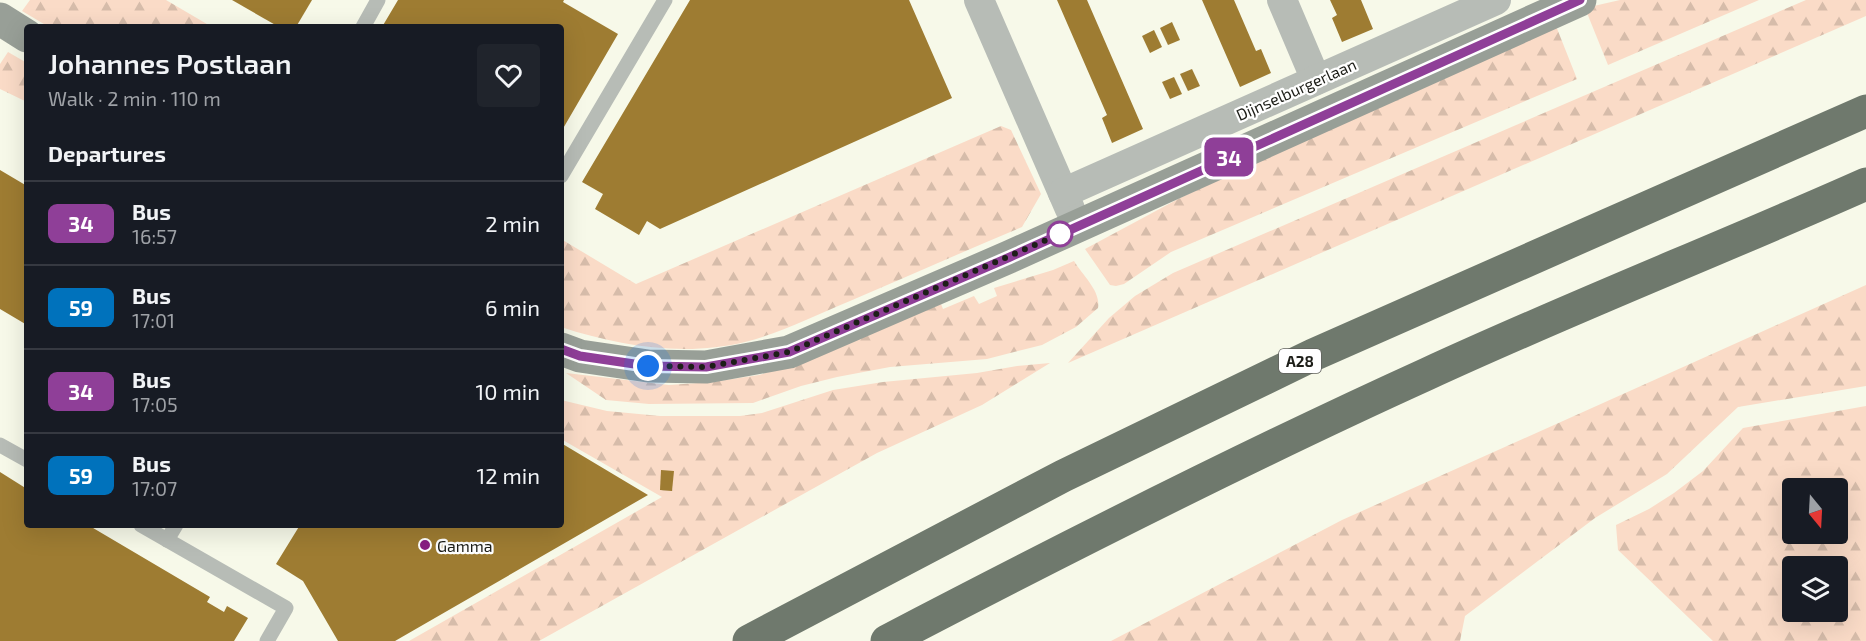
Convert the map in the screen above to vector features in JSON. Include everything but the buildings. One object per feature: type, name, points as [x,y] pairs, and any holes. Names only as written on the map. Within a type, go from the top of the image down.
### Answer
[{"type":"highway","name":"A28","points":[[748,641],[1063,476],[1314,355],[1866,111]]},
{"type":"highway","points":[[887,641],[1029,567],[1243,461],[1418,378],[1866,184]]},
{"type":"main road","points":[[564,350],[580,356],[648,366],[706,367],[789,352],[1077,226],[1564,3]]},
{"type":"main road","points":[[0,19],[24,34]]},
{"type":"street","points":[[979,0],[1077,226]]},
{"type":"street","points":[[1282,0],[1316,80]]},
{"type":"street","name":"Dijnselburgerlaan","points":[[1063,193],[1496,0]]},
{"type":"lane","points":[[365,24],[378,0]]},
{"type":"lane","points":[[564,171],[665,0]]},
{"type":"lane","points":[[0,445],[24,458]]},
{"type":"lane","points":[[146,528],[286,608],[267,641]]},
{"type":"lane","points":[[167,540],[174,528]]},
{"type":"green space","points":[[30,0],[166,0],[207,24],[44,24],[22,11]]},
{"type":"green space","points":[[1620,0],[1759,0],[1608,65],[1585,8]]},
{"type":"green space","points":[[1806,0],[1866,0],[1866,16],[1068,363],[1109,318],[1135,296],[1173,273]]},
{"type":"green space","points":[[1554,21],[1577,79],[1171,252],[1124,284],[1110,285],[1085,249],[1180,198]]},
{"type":"green space","points":[[8,52],[24,61],[24,101],[0,89],[0,64]]},
{"type":"green space","points":[[1001,126],[1011,130],[1041,194],[1022,227],[772,334],[745,342],[699,349],[675,349],[629,344],[564,328],[564,241],[636,284]]},
{"type":"green space","points":[[1074,261],[1094,290],[1098,308],[1076,327],[1042,345],[987,359],[890,367],[801,386],[753,403],[649,404],[606,400],[566,373],[669,385],[759,375],[795,364],[941,304],[943,309],[974,296],[979,304],[997,296],[994,288],[1053,270]]},
{"type":"green space","points":[[1866,285],[1866,386],[1738,407],[1667,474],[1595,518],[1465,616],[1460,641],[1111,641],[1342,520]]},
{"type":"green space","points":[[1050,363],[982,405],[877,453],[539,641],[409,641],[662,497],[564,441],[564,401],[607,411],[660,416],[740,416],[762,413],[833,390]]},
{"type":"green space","points":[[1866,406],[1866,641],[1713,641],[1618,550],[1616,525],[1649,509],[1703,471],[1743,428]]},
{"type":"bus line","name":"34","points":[[564,350],[580,356],[648,366],[706,367],[789,352],[1010,257],[1580,0]]},
{"type":"place","name":"Gamma","points":[[425,545]]},
{"type":"route","points":[[648,366],[706,367],[789,352],[1060,234]]}]
